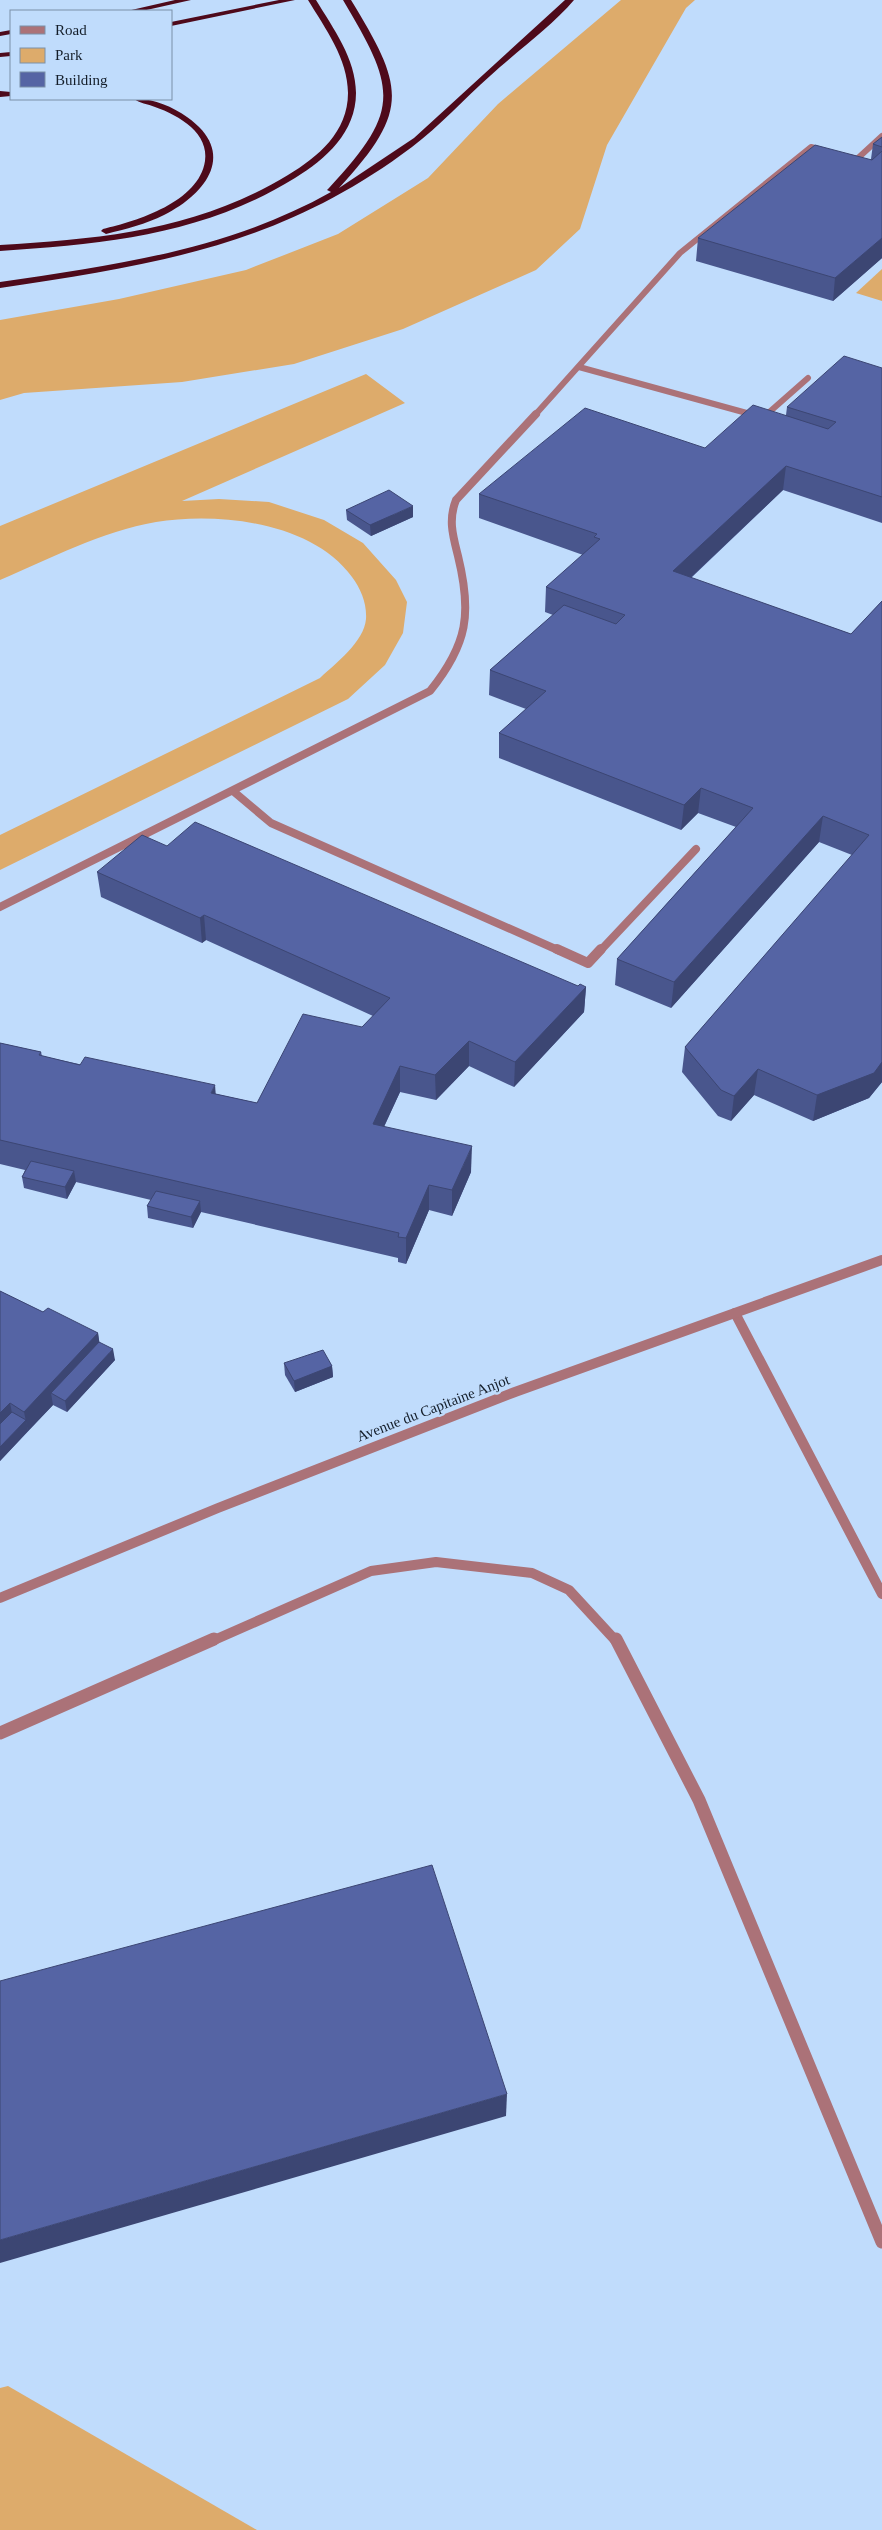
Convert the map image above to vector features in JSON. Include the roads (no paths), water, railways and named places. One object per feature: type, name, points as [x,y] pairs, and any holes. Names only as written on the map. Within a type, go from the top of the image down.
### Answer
[{"type":"highway","points":[[136,10],[183,0]]},
{"type":"highway","points":[[172,24],[289,0]]},
{"type":"highway","points":[[0,248],[138,235],[209,219],[256,200],[326,153],[349,119],[352,82],[339,47],[312,0]]},
{"type":"highway","points":[[318,203],[368,152],[380,132],[388,110],[389,93],[384,66],[368,32],[347,0]]},
{"type":"highway","points":[[0,284],[112,267],[207,247],[281,222],[370,174],[412,144],[511,51],[570,0]]},
{"type":"highway","points":[[37,246],[94,234],[144,220],[178,203],[196,187],[208,169],[210,160],[211,151],[203,135],[197,126],[177,112],[141,100]]},
{"type":"street","points":[[838,154],[857,159],[882,136]]},
{"type":"street","points":[[0,906],[416,700],[430,691],[440,680],[452,658],[466,620],[460,564],[450,529],[450,512],[456,500],[579,367],[680,253],[811,147],[829,152]]},
{"type":"street","points":[[579,367],[763,418],[808,378]]},
{"type":"street","points":[[233,791],[271,823],[588,963],[696,849]]},
{"type":"street","name":"Avenue du Capitaine Anjot","points":[[0,1598],[218,1508],[516,1392],[882,1260]]},
{"type":"street","points":[[735,1313],[882,1594]]},
{"type":"street","points":[[0,1733],[371,1571],[436,1562],[532,1573],[569,1590],[614,1636],[699,1800],[882,2242]]}]
